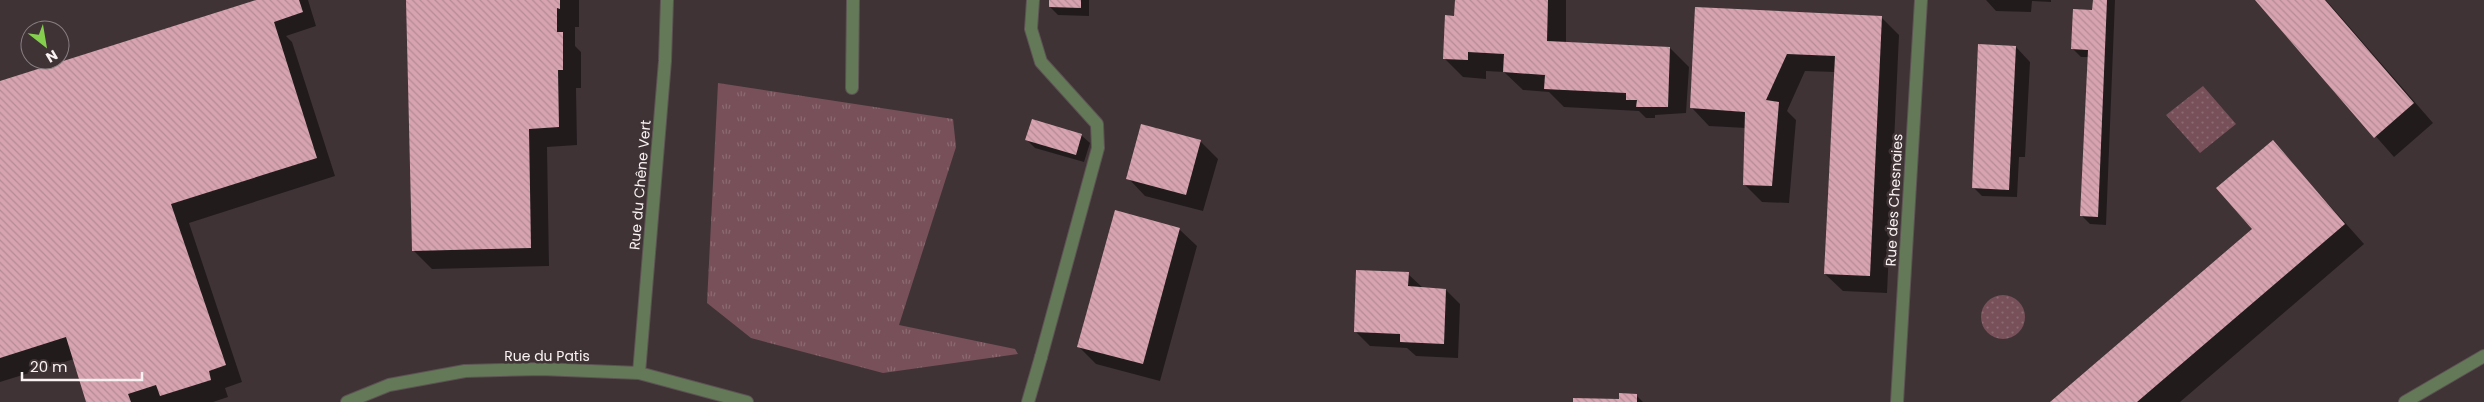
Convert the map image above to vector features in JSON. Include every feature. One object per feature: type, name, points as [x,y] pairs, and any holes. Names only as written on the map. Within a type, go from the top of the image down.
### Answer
[{"type":"street","name":"Rue du Chêne Vert","points":[[640,372],[665,62],[667,0]]},
{"type":"street","points":[[852,88],[853,0]]},
{"type":"street","points":[[1028,402],[1098,148],[1097,124],[1041,62],[1031,29],[1033,0]]},
{"type":"street","name":"Rue des Chesnaies","points":[[1897,402],[1921,0]]},
{"type":"street","points":[[2405,402],[2484,356]]},
{"type":"street","name":"Rue du Patis","points":[[347,402],[389,386],[465,371],[541,369],[640,372],[747,402]]},
{"type":"green space","points":[[718,83],[953,119],[956,147],[899,325],[1015,349],[1018,354],[883,373],[751,338],[707,303]]},
{"type":"green space","points":[[2203,86],[2236,124],[2200,153],[2166,115]]},
{"type":"green space","points":[[1999,295],[2007,295],[2019,301],[2025,317],[2019,333],[2007,339],[1999,339],[1987,333],[1981,321],[1981,313],[1987,301]]},
{"type":"building","points":[[256,0],[299,0],[303,12],[274,22],[317,158],[171,204],[226,365],[209,371],[211,380],[160,396],[156,385],[128,394],[131,402],[86,402],[66,337],[0,358],[0,81],[35,70],[70,70],[70,59]]},
{"type":"building","points":[[406,0],[560,0],[560,9],[557,8],[557,32],[563,32],[563,70],[558,70],[559,127],[529,129],[531,248],[412,251]]},
{"type":"building","points":[[1049,0],[1081,0],[1081,8],[1049,7]]},
{"type":"building","points":[[1455,0],[1548,0],[1547,41],[1670,47],[1668,107],[1636,107],[1637,100],[1626,100],[1626,93],[1544,89],[1545,75],[1503,72],[1504,54],[1468,52],[1468,60],[1443,59],[1445,15],[1454,16]]},
{"type":"building","points":[[2093,0],[2107,0],[2098,217],[2080,216],[2088,50],[2071,49],[2073,9],[2092,10]]},
{"type":"building","points":[[2255,0],[2325,0],[2414,103],[2374,138]]},
{"type":"building","points":[[1695,7],[1882,16],[1870,276],[1824,274],[1835,56],[1787,54],[1766,100],[1779,102],[1772,186],[1743,185],[1745,112],[1690,108]]},
{"type":"building","points":[[1978,44],[2016,46],[2009,190],[1972,188]]},
{"type":"building","points":[[1032,119],[1082,134],[1076,155],[1025,140]]},
{"type":"building","points":[[1141,124],[1201,140],[1186,195],[1126,179]]},
{"type":"building","points":[[2273,140],[2345,224],[2137,402],[2050,402],[2252,229],[2216,188]]},
{"type":"building","points":[[1115,210],[1180,228],[1143,364],[1077,347]]},
{"type":"building","points":[[1356,270],[1409,272],[1408,286],[1446,289],[1444,344],[1400,342],[1400,334],[1354,332]]},
{"type":"building","points":[[1619,393],[1637,394],[1637,402],[1573,402],[1573,398],[1619,399]]}]
